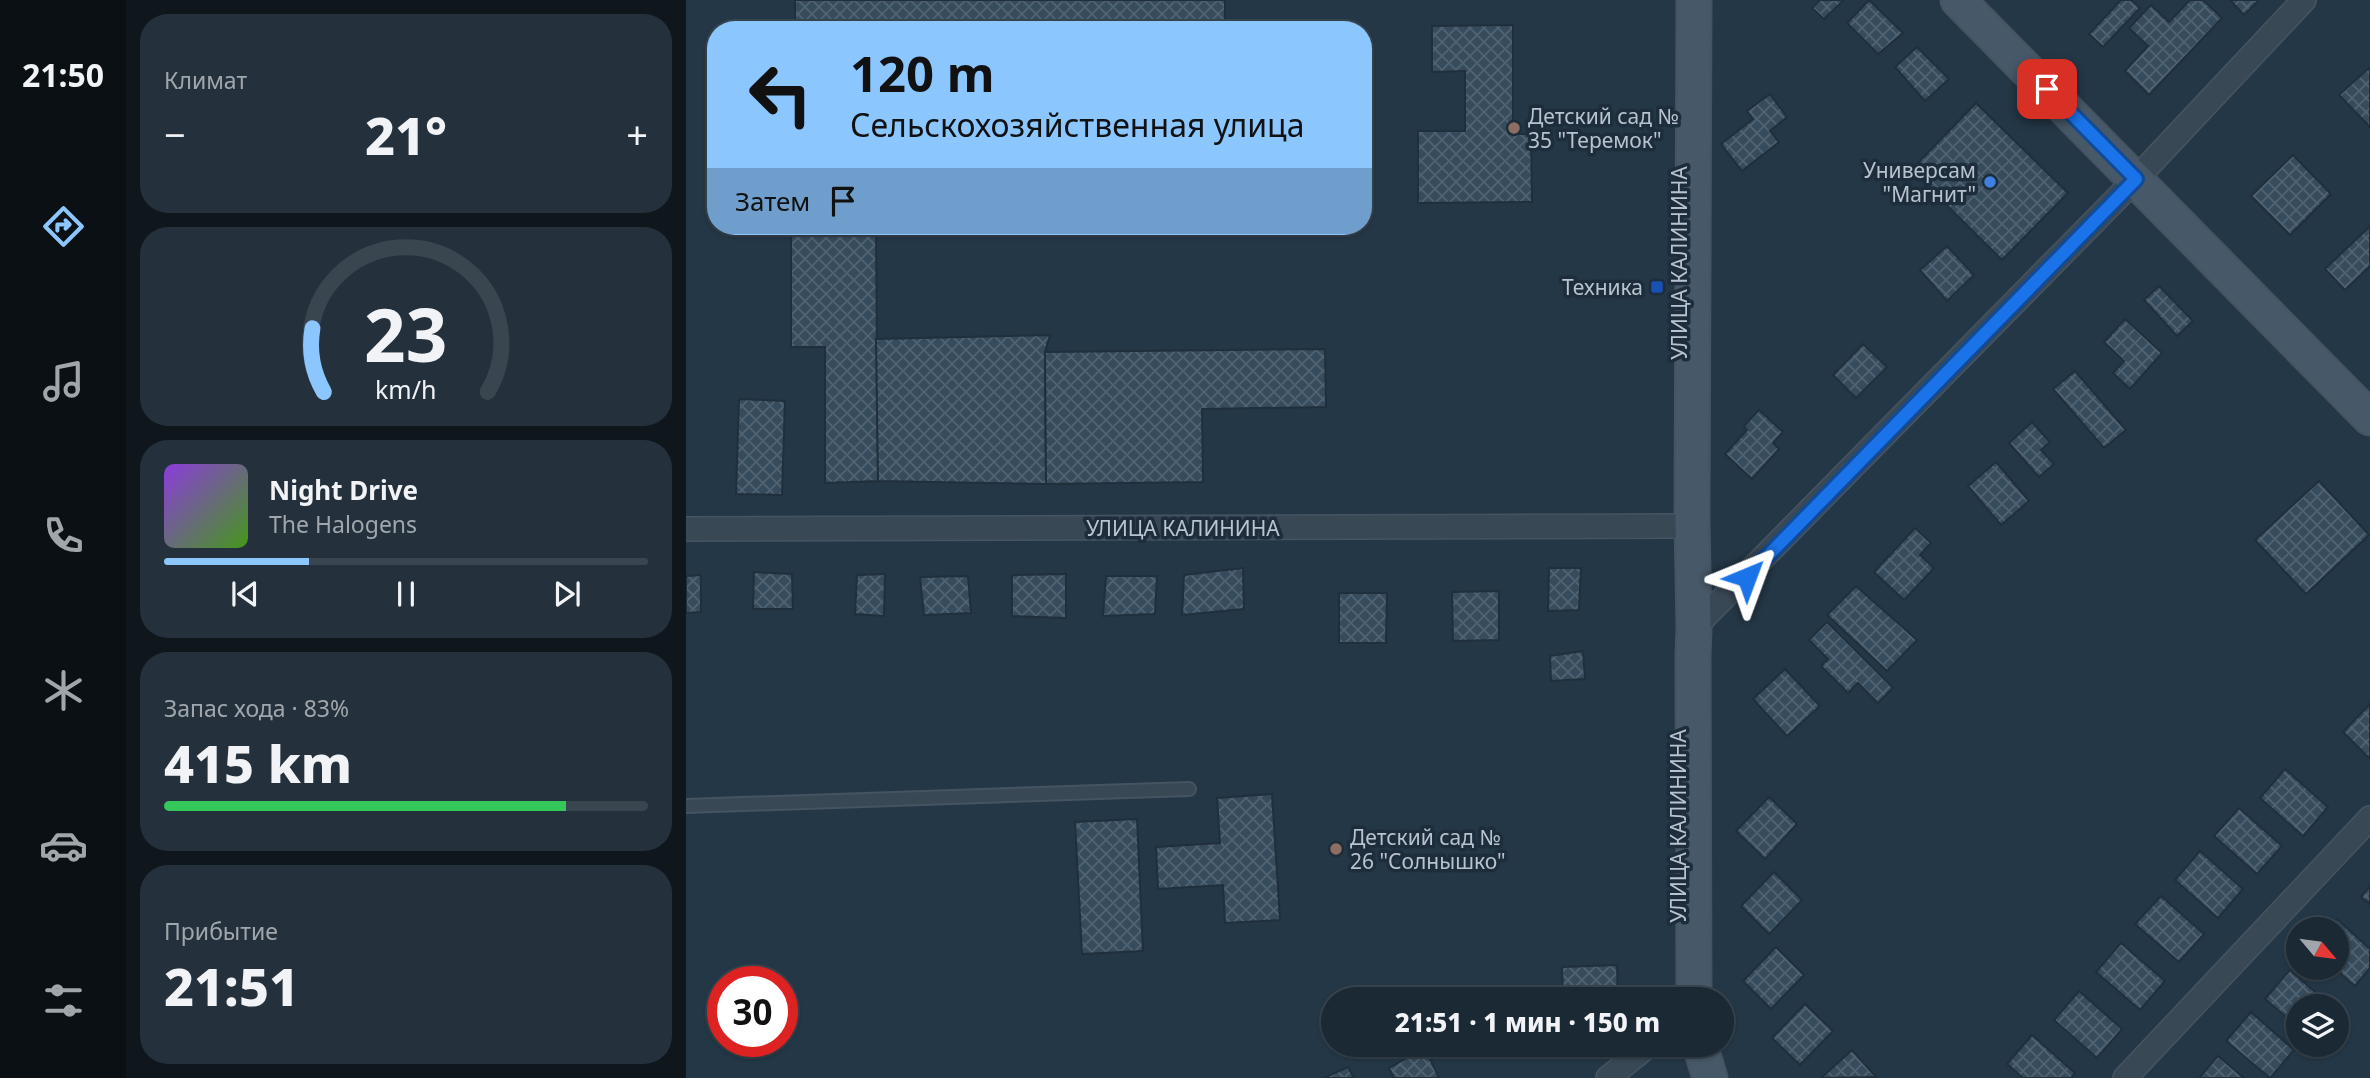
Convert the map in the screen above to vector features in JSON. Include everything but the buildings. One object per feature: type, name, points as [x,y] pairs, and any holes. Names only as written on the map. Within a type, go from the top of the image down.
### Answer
[{"type":"main road","name":"УЛИЦА КАЛИНИНА","points":[[1678,987],[1686,636],[1681,526],[1680,0]]},
{"type":"main road","points":[[1693,987],[1693,656],[1686,636],[1692,519],[1694,0]]},
{"type":"main road","points":[[1958,0],[2370,418]]},
{"type":"main road","points":[[1688,1057],[1694,1078]]},
{"type":"main road","points":[[1704,1057],[1710,1078]]},
{"type":"street","points":[[1686,636],[2136,179],[2304,0]]},
{"type":"street","name":"УЛИЦА КАЛИНИНА","points":[[686,529],[1681,526]]},
{"type":"street","points":[[2125,1078],[2370,818]]},
{"type":"street","points":[[1608,1078],[1634,1057]]},
{"type":"lane","points":[[686,806],[1189,789]]},
{"type":"place","name":"Детский сад № 35 \"Теремок\"","points":[[1514,128]]},
{"type":"place","name":"Универсам \"Магнит\"","points":[[1990,182]]},
{"type":"place","name":"Техника","points":[[1657,287]]},
{"type":"place","name":"Детский сад № 26 \"Солнышко\"","points":[[1336,849]]},
{"type":"route","points":[[1747,577],[2136,179],[2047,89]]}]
